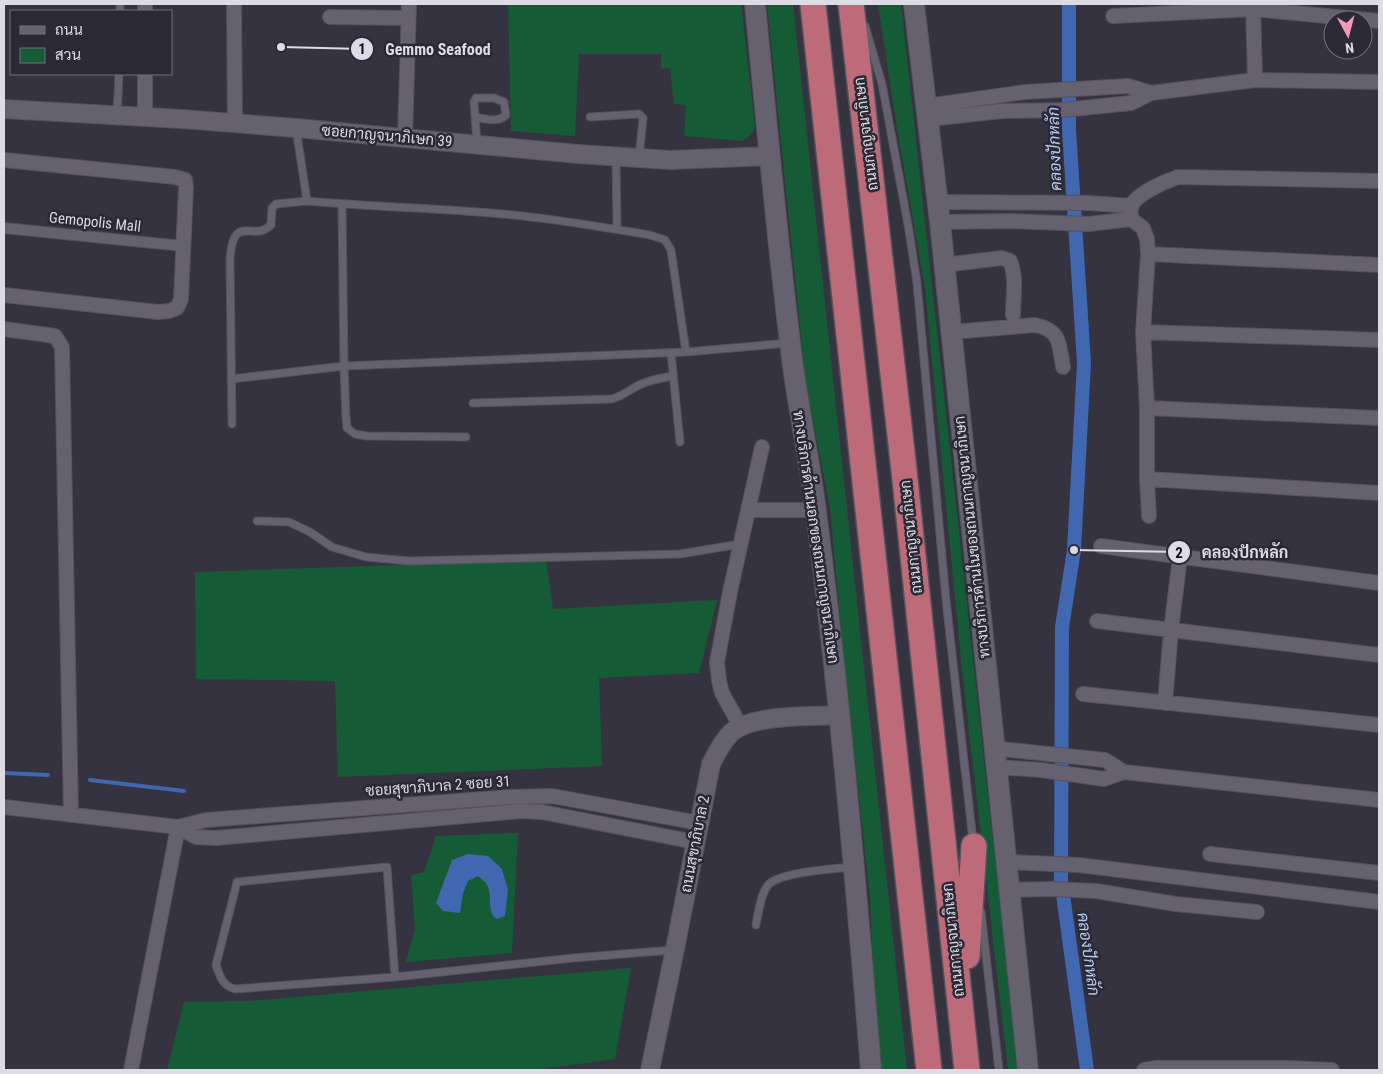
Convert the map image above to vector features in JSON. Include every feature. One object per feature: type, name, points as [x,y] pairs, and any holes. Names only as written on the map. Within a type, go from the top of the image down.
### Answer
[{"type":"highway","points":[[813,4],[929,1070]]},
{"type":"highway","name":"ถนนกาญจนาภิเษก","points":[[858,13],[967,1070]]},
{"type":"highway","points":[[963,1029],[974,846]]},
{"type":"main road","name":"ทางบริการด้านนอกของถนนกาญจนาภิเษก","points":[[755,4],[790,343],[803,437],[816,510],[839,715],[871,1070]]},
{"type":"main road","name":"ทางบริการด้านในของถนนกาญจนาภิเษก","points":[[914,4],[940,222],[994,758],[1007,862],[1028,1070]]},
{"type":"street","points":[[234,4],[235,123]]},
{"type":"street","points":[[1253,6],[1255,80]]},
{"type":"street","points":[[1113,16],[1253,6],[1379,21]]},
{"type":"street","points":[[330,17],[409,11],[404,138]]},
{"type":"street","points":[[145,75],[145,117]]},
{"type":"street","points":[[928,112],[1063,110],[1132,103],[1151,93],[1255,80],[1379,82]]},
{"type":"street","points":[[928,112],[1025,92],[1128,86],[1151,93]]},
{"type":"street","name":"ซอยกาญจนาภิเษก 39","points":[[4,109],[235,123],[616,157],[670,160],[770,156]]},
{"type":"street","points":[[4,160],[175,177],[185,180],[186,188],[181,299],[177,308],[158,312],[4,295]]},
{"type":"street","points":[[1131,212],[1136,200],[1156,186],[1178,177],[1379,181]]},
{"type":"street","points":[[937,202],[1089,203],[1131,212],[1143,228],[1147,239],[1148,254],[1143,332],[1147,408],[1149,516]]},
{"type":"street","points":[[940,222],[1089,224],[1131,212]]},
{"type":"street","name":"Gemopolis Mall","points":[[4,228],[183,246]]},
{"type":"street","points":[[1148,254],[1379,265]]},
{"type":"street","points":[[943,265],[1002,258],[1010,261],[1013,267],[1014,278],[1013,315]]},
{"type":"street","points":[[951,332],[1035,325],[1046,327],[1054,333],[1064,367]]},
{"type":"street","points":[[4,329],[55,336],[62,347],[71,815]]},
{"type":"street","points":[[1143,332],[1379,340]]},
{"type":"street","points":[[1147,408],[1379,418]]},
{"type":"street","points":[[740,727],[722,692],[719,681],[718,662],[740,544],[762,446]]},
{"type":"street","points":[[1147,480],[1379,492]]},
{"type":"street","points":[[748,510],[816,510]]},
{"type":"street","points":[[1102,546],[1379,583]]},
{"type":"street","points":[[1165,702],[1180,556]]},
{"type":"street","points":[[1097,621],[1379,655]]},
{"type":"street","points":[[1083,694],[1379,725]]},
{"type":"street","name":"ถนนสุขาภิบาล 2","points":[[650,1070],[710,764],[731,732],[746,723],[839,715]]},
{"type":"street","points":[[994,758],[1040,753],[1078,757],[1105,760],[1124,772]]},
{"type":"street","points":[[994,758],[1041,770],[1104,778],[1124,772],[1379,800]]},
{"type":"street","name":"ซอยสุขาภิบาล 2 ซอย 31","points":[[4,807],[178,827],[206,820],[511,797],[552,796],[699,823]]},
{"type":"street","points":[[590,821],[593,803]]},
{"type":"street","name":"ซอยสุขาภิบาล 2 ซอย 31","points":[[178,827],[196,837],[216,838],[521,811],[542,812],[695,842]]},
{"type":"street","points":[[131,1070],[178,827]]},
{"type":"street","points":[[1210,854],[1379,873]]},
{"type":"street","points":[[1007,862],[1079,865],[1379,902]]},
{"type":"street","points":[[1010,890],[1096,891],[1176,904],[1257,912]]},
{"type":"street","points":[[1144,1070],[1156,1068],[1287,1068],[1332,1070]]},
{"type":"lane","points":[[858,4],[858,13],[882,84],[917,283],[946,600],[979,895]]},
{"type":"lane","points":[[117,116],[120,75]]},
{"type":"lane","points":[[476,117],[493,120],[502,119],[506,115],[504,102],[494,98],[476,98],[474,102],[477,144]]},
{"type":"lane","points":[[590,117],[639,114],[643,118],[639,158]]},
{"type":"lane","points":[[296,128],[307,201]]},
{"type":"lane","points":[[616,157],[617,229]]},
{"type":"lane","points":[[232,424],[230,260],[234,237],[242,231],[268,228],[271,225],[272,208],[276,204],[307,201],[342,205],[510,214],[650,234],[665,240],[670,250],[686,352]]},
{"type":"lane","points":[[342,205],[344,366],[347,428],[356,434],[368,436],[466,437]]},
{"type":"lane","points":[[230,379],[344,366],[686,352],[790,343]]},
{"type":"lane","points":[[671,352],[680,442]]},
{"type":"lane","points":[[473,403],[619,398],[638,386],[655,379],[673,376]]},
{"type":"lane","points":[[257,521],[289,522],[310,532],[332,547],[366,557],[409,561],[680,554],[740,544]]},
{"type":"lane","points":[[756,925],[761,902],[768,885],[785,876],[854,866]]},
{"type":"lane","points":[[395,977],[387,867],[237,882],[216,966],[220,978],[227,987],[235,989],[395,977],[675,949]]},
{"type":"lane","points":[[980,905],[999,1070]]},
{"type":"green space","points":[[508,4],[741,4],[755,127],[750,136],[742,141],[684,136],[686,105],[674,104],[670,68],[661,69],[661,54],[579,54],[575,136],[511,131]]},
{"type":"green space","points":[[767,4],[793,4],[907,1070],[881,1070],[875,1017],[870,897],[844,660],[830,507],[806,385]]},
{"type":"green space","points":[[878,4],[901,4],[1018,1070],[1008,1070],[962,670],[925,288],[897,128]]},
{"type":"green space","points":[[546,560],[553,609],[717,600],[699,673],[599,678],[602,766],[338,777],[335,681],[196,679],[195,572]]},
{"type":"green space","points":[[518,833],[512,953],[406,962],[415,929],[411,875],[424,872],[436,836]]},
{"type":"green space","points":[[631,968],[615,1059],[534,1070],[167,1070],[184,1002],[251,1001]]},
{"type":"water","points":[[468,854],[488,856],[502,869],[508,890],[505,916],[497,919],[494,916],[489,889],[478,876],[468,881],[463,893],[460,913],[443,911],[436,903],[452,860]]},
{"type":"waterway","name":"คลองปักหลัก","points":[[1069,4],[1069,130],[1084,363],[1074,550],[1062,627],[1061,880],[1087,1070]]},
{"type":"waterway","points":[[4,773],[48,775]]},
{"type":"waterway","points":[[90,780],[184,791]]},
{"type":"place","name":"Gemmo Seafood","points":[[281,47]]},
{"type":"place","name":"คลองปักหลัก","points":[[1074,550]]}]
